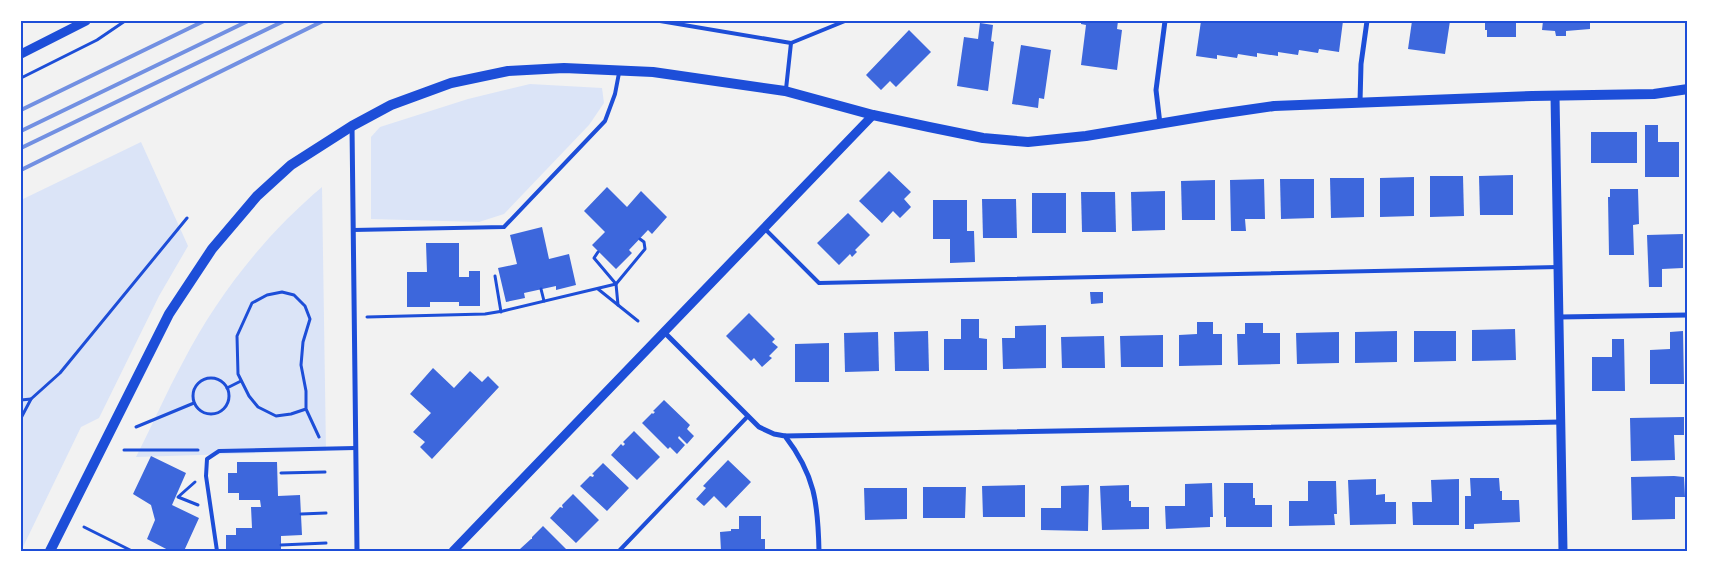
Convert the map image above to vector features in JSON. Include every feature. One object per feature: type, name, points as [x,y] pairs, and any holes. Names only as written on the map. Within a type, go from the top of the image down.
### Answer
[{"type":"main road","points":[[50,551],[169,314],[212,249],[257,196],[291,165],[352,126],[391,105],[451,83],[508,71],[564,68],[662,73],[786,92],[873,115],[983,138],[1028,142],[1086,136],[1212,114],[1274,106],[1654,94],[1688,90]]},
{"type":"street","points":[[21,54],[86,21]]},
{"type":"street","points":[[1160,124],[1156,90],[1165,21]]},
{"type":"street","points":[[1360,102],[1361,64],[1367,21]]},
{"type":"street","points":[[1555,96],[1563,551]]},
{"type":"street","points":[[453,551],[873,115]]},
{"type":"street","points":[[352,126],[357,551]]},
{"type":"street","points":[[1559,317],[1688,315]]},
{"type":"street","points":[[664,332],[759,427],[774,434],[785,436],[1561,422]]},
{"type":"street","points":[[785,436],[796,451],[810,477],[819,515],[819,551]]},
{"type":"lane","points":[[660,21],[791,43],[845,21]]},
{"type":"lane","points":[[786,92],[791,43]]},
{"type":"lane","points":[[354,230],[504,227],[605,121],[615,94],[620,70]]},
{"type":"lane","points":[[764,228],[819,283],[1558,267]]},
{"type":"lane","points":[[619,551],[748,416]]},
{"type":"lane","points":[[217,551],[206,476],[208,459],[218,451],[355,448]]},
{"type":"path","points":[[21,78],[96,40],[125,21]]},
{"type":"path","points":[[21,418],[31,399],[60,373],[187,218]]},
{"type":"path","points":[[354,317],[501,312],[616,284],[645,249],[644,242],[640,239]]},
{"type":"path","points":[[598,252],[594,258],[616,284],[618,305]]},
{"type":"path","points":[[495,276],[501,312]]},
{"type":"path","points":[[597,288],[638,321]]},
{"type":"path","points":[[541,289],[544,301]]},
{"type":"path","points":[[306,409],[276,416],[258,407],[249,396],[238,374],[237,336],[252,303],[266,295],[282,292],[294,295],[305,306],[310,320],[303,342],[301,365],[306,391],[306,409],[324,448]]},
{"type":"path","points":[[207,378],[218,379],[227,388],[229,393],[227,405],[219,413],[209,415],[203,413],[194,403],[192,395],[195,387],[207,378]]},
{"type":"path","points":[[227,388],[241,381]]},
{"type":"path","points":[[21,400],[31,399]]},
{"type":"path","points":[[136,428],[194,403]]},
{"type":"path","points":[[124,450],[172,449],[218,451]]},
{"type":"path","points":[[281,473],[325,472]]},
{"type":"path","points":[[206,476],[200,478],[178,497],[210,510]]},
{"type":"path","points":[[301,514],[326,513]]},
{"type":"path","points":[[84,527],[132,551]]},
{"type":"path","points":[[281,544],[326,544]]},
{"type":"shaded area","points":[[530,84],[602,88],[604,103],[589,125],[504,214],[479,222],[371,219],[371,137],[380,127],[468,99]]},
{"type":"shaded area","points":[[141,142],[188,246],[159,296],[99,418],[81,427],[21,551],[21,200]]},
{"type":"shaded area","points":[[322,187],[326,451],[136,457],[196,338],[227,290],[281,225]]},
{"type":"building","points":[[1081,21],[1118,21],[1117,29],[1122,30],[1117,70],[1081,65],[1086,25],[1081,24]]},
{"type":"building","points":[[1201,21],[1343,21],[1339,52],[1319,49],[1318,53],[1299,50],[1298,55],[1278,52],[1278,56],[1257,53],[1257,57],[1238,54],[1237,58],[1217,55],[1217,59],[1196,56]]},
{"type":"building","points":[[1412,21],[1450,21],[1445,54],[1408,49]]},
{"type":"building","points":[[1485,21],[1516,21],[1516,37],[1487,37]]},
{"type":"building","points":[[1543,21],[1590,21],[1590,29],[1566,31],[1566,36],[1556,36],[1555,31],[1542,30]]},
{"type":"building","points":[[980,23],[993,25],[991,41],[994,42],[988,91],[957,86],[964,37],[978,39]]},
{"type":"building","points":[[909,30],[931,52],[896,87],[890,81],[881,90],[866,75]]},
{"type":"building","points":[[1021,45],[1051,50],[1044,99],[1039,98],[1038,108],[1012,104]]},
{"type":"building","points":[[1645,125],[1658,125],[1658,142],[1679,142],[1679,177],[1645,177]]},
{"type":"building","points":[[1591,132],[1637,132],[1637,163],[1591,163]]},
{"type":"building","points":[[889,171],[911,192],[904,199],[911,207],[900,218],[893,211],[882,223],[859,201]]},
{"type":"building","points":[[1513,175],[1513,215],[1480,215],[1479,176]]},
{"type":"building","points":[[1430,176],[1463,176],[1464,216],[1430,217]]},
{"type":"building","points":[[1414,177],[1414,216],[1380,217],[1380,178]]},
{"type":"building","points":[[1330,178],[1364,178],[1364,217],[1331,218]]},
{"type":"building","points":[[1264,179],[1265,219],[1245,219],[1246,231],[1231,231],[1230,180]]},
{"type":"building","points":[[1280,179],[1314,179],[1314,218],[1281,219]]},
{"type":"building","points":[[1215,180],[1215,220],[1182,220],[1181,181]]},
{"type":"building","points":[[607,187],[627,207],[641,191],[667,217],[652,234],[648,230],[629,250],[632,253],[616,269],[592,245],[605,232],[584,211]]},
{"type":"building","points":[[1610,189],[1638,189],[1639,224],[1633,225],[1634,255],[1609,255],[1608,197],[1610,197]]},
{"type":"building","points":[[1165,191],[1165,230],[1132,231],[1131,192]]},
{"type":"building","points":[[1081,192],[1115,192],[1116,232],[1082,232]]},
{"type":"building","points":[[1032,193],[1066,193],[1066,233],[1032,233]]},
{"type":"building","points":[[982,199],[1016,199],[1017,238],[983,238]]},
{"type":"building","points":[[933,200],[967,200],[967,231],[974,231],[975,262],[950,263],[950,239],[933,239]]},
{"type":"building","points":[[848,213],[870,235],[855,250],[857,252],[852,257],[850,254],[839,265],[817,243]]},
{"type":"building","points":[[542,227],[549,259],[569,254],[576,285],[556,290],[556,286],[524,293],[525,298],[506,302],[498,268],[517,264],[510,235]]},
{"type":"building","points":[[1683,234],[1683,268],[1662,269],[1662,287],[1649,287],[1647,235]]},
{"type":"building","points":[[426,243],[459,243],[459,277],[469,277],[469,271],[480,271],[480,306],[459,306],[459,302],[430,302],[430,307],[407,307],[407,272],[427,272]]},
{"type":"building","points":[[1090,292],[1103,292],[1103,303],[1091,304]]},
{"type":"building","points":[[749,313],[775,339],[772,342],[778,347],[769,356],[772,358],[762,367],[754,358],[751,361],[726,336]]},
{"type":"building","points":[[961,319],[979,319],[979,338],[987,339],[987,370],[944,370],[944,339],[961,339]]},
{"type":"building","points":[[1197,322],[1213,322],[1213,334],[1222,334],[1222,365],[1179,366],[1179,335],[1197,334]]},
{"type":"building","points":[[1245,323],[1263,323],[1263,333],[1280,333],[1280,364],[1238,365],[1237,334],[1245,334]]},
{"type":"building","points":[[1046,325],[1046,368],[1003,369],[1002,338],[1015,338],[1015,326]]},
{"type":"building","points":[[1515,329],[1516,360],[1472,361],[1472,330]]},
{"type":"building","points":[[928,331],[929,371],[895,371],[894,332]]},
{"type":"building","points":[[1397,331],[1397,362],[1355,363],[1355,332]]},
{"type":"building","points":[[1414,331],[1456,331],[1456,361],[1414,362]]},
{"type":"building","points":[[1683,331],[1684,384],[1650,384],[1650,350],[1670,349],[1670,332]]},
{"type":"building","points":[[878,332],[879,371],[845,372],[844,333]]},
{"type":"building","points":[[1339,332],[1339,363],[1297,364],[1296,333]]},
{"type":"building","points":[[1163,335],[1163,367],[1121,367],[1120,336]]},
{"type":"building","points":[[1104,336],[1105,368],[1062,368],[1061,337]]},
{"type":"building","points":[[1612,339],[1624,339],[1625,391],[1592,391],[1592,357],[1612,357]]},
{"type":"building","points":[[829,343],[829,382],[795,382],[795,344]]},
{"type":"building","points":[[433,368],[454,388],[470,371],[482,382],[488,376],[499,387],[432,459],[420,447],[425,442],[413,432],[431,413],[410,394]]},
{"type":"building","points":[[664,400],[690,425],[687,429],[694,436],[687,444],[679,436],[678,438],[685,445],[677,454],[670,447],[668,449],[642,423],[655,412],[653,411]]},
{"type":"building","points":[[1684,417],[1684,435],[1674,435],[1675,460],[1631,461],[1630,418]]},
{"type":"building","points":[[634,431],[660,457],[637,480],[611,455],[621,444],[623,446],[625,444],[623,442]]},
{"type":"building","points":[[151,456],[186,473],[172,505],[199,518],[184,551],[170,551],[147,539],[155,520],[151,505],[133,494]]},
{"type":"building","points":[[728,460],[751,482],[726,508],[714,496],[704,506],[696,499],[706,488],[703,486]]},
{"type":"building","points":[[237,462],[277,462],[278,496],[300,495],[302,535],[281,536],[281,551],[226,551],[226,535],[236,535],[236,528],[252,528],[251,507],[261,507],[260,500],[239,500],[239,493],[228,493],[228,473],[237,473]]},
{"type":"building","points":[[603,463],[629,488],[607,511],[580,486],[590,476],[593,477],[594,475],[592,474]]},
{"type":"building","points":[[1631,477],[1684,477],[1685,497],[1675,497],[1675,519],[1632,520]]},
{"type":"building","points":[[1470,478],[1499,478],[1502,500],[1519,500],[1520,522],[1474,524],[1474,529],[1465,529],[1465,496],[1471,496]]},
{"type":"building","points":[[1376,479],[1376,495],[1385,494],[1385,502],[1396,502],[1396,524],[1350,525],[1348,480]]},
{"type":"building","points":[[1459,479],[1459,525],[1413,525],[1412,502],[1432,502],[1431,480]]},
{"type":"building","points":[[1308,481],[1336,481],[1337,514],[1334,514],[1335,525],[1289,526],[1289,501],[1308,501]]},
{"type":"building","points":[[1212,483],[1213,517],[1210,517],[1210,527],[1166,529],[1165,506],[1185,506],[1185,484]]},
{"type":"building","points":[[1224,483],[1253,483],[1255,505],[1272,505],[1272,527],[1226,527],[1226,517],[1224,517]]},
{"type":"building","points":[[1025,485],[1025,517],[983,517],[982,486]]},
{"type":"building","points":[[1089,485],[1088,531],[1041,530],[1041,508],[1061,508],[1061,486]]},
{"type":"building","points":[[1129,485],[1131,507],[1149,507],[1149,529],[1102,530],[1100,486]]},
{"type":"building","points":[[923,487],[966,487],[965,518],[923,518]]},
{"type":"building","points":[[864,488],[907,488],[907,519],[865,520]]},
{"type":"building","points":[[573,494],[599,520],[576,543],[550,518],[560,507],[563,508],[562,505]]},
{"type":"building","points":[[739,516],[761,516],[761,539],[765,539],[765,551],[721,551],[720,532],[739,529]]},
{"type":"building","points":[[543,526],[568,551],[521,551],[520,549]]},
{"type":"railway","points":[[21,110],[204,21]]},
{"type":"railway","points":[[21,131],[248,21]]},
{"type":"railway","points":[[21,148],[284,21]]},
{"type":"railway","points":[[21,170],[323,21]]}]
